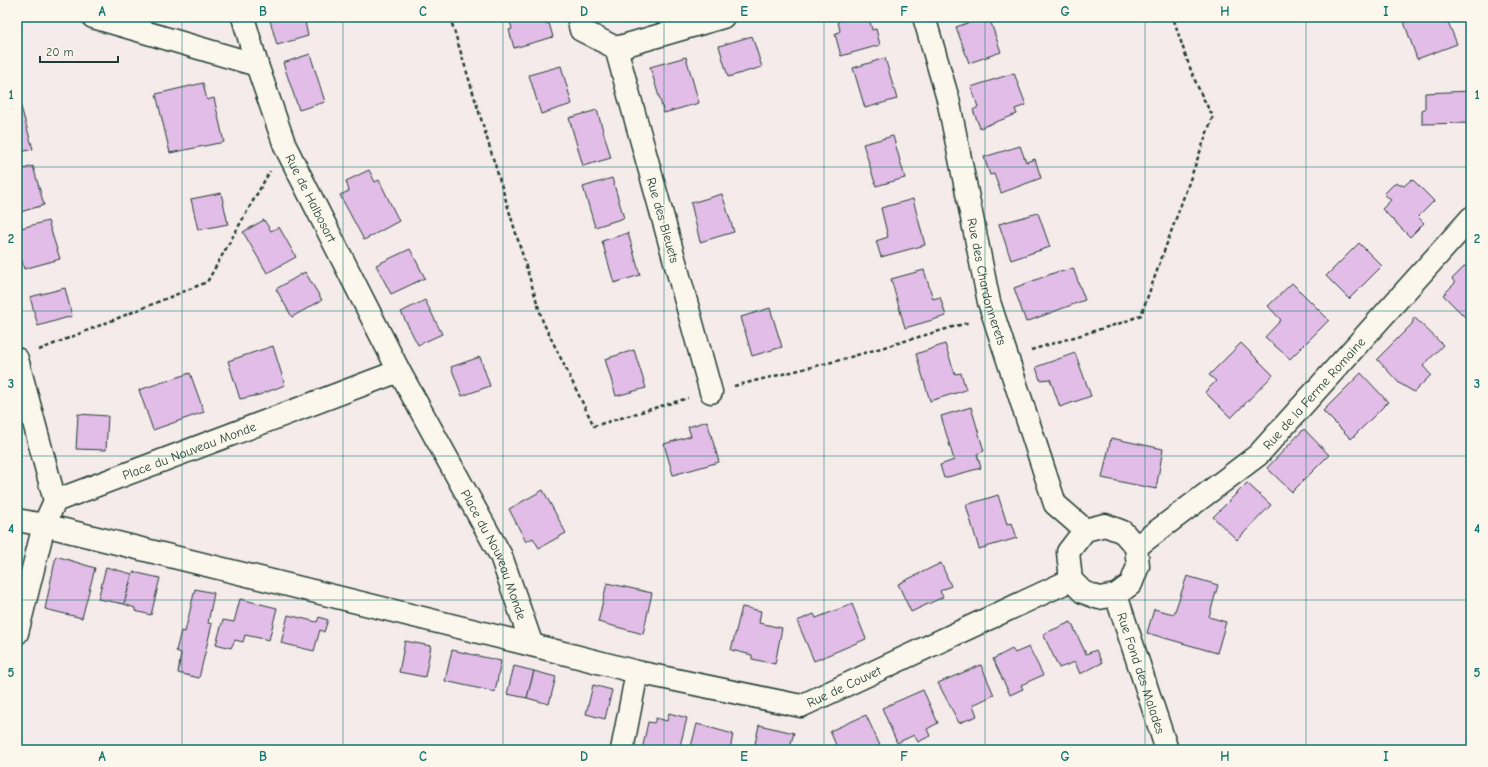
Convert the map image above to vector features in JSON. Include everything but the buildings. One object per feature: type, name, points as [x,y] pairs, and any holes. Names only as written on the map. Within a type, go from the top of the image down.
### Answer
[{"type":"street","points":[[93,17],[257,65]]},
{"type":"street","name":"Rue de Halbosart","points":[[243,17],[257,65],[285,146],[399,371]]},
{"type":"street","points":[[578,17],[581,30],[616,48],[723,17]]},
{"type":"street","name":"Rue des Chardonnerets","points":[[924,17],[948,99],[989,302],[1055,504],[1085,530]]},
{"type":"street","name":"Rue des Bleuets","points":[[616,48],[711,392]]},
{"type":"street","name":"Rue de la Ferme Romaine","points":[[1136,547],[1258,455],[1471,218]]},
{"type":"street","points":[[17,359],[55,501],[44,525],[17,633]]},
{"type":"street","name":"Place du Nouveau Monde","points":[[55,501],[399,371],[501,556],[532,645]]},
{"type":"street","name":"Place du Nouveau Monde","points":[[17,520],[44,525],[532,645]]},
{"type":"street","points":[[1105,525],[1123,532],[1136,547],[1138,566],[1134,578],[1131,584],[1116,595],[1099,598],[1083,592],[1071,580],[1068,552],[1085,530],[1105,525]]},
{"type":"street","name":"Rue de Couvet","points":[[532,645],[637,672],[801,706],[1071,580]]},
{"type":"street","name":"Rue Fond des Malades","points":[[1116,595],[1167,750]]},
{"type":"street","points":[[622,750],[637,672]]},
{"type":"path","points":[[450,17],[543,322],[594,426],[711,392],[840,360],[994,316]]},
{"type":"path","points":[[1007,357],[1124,322],[1142,315],[1213,116],[1202,98],[1191,71],[1173,17]]},
{"type":"path","points":[[17,359],[207,282],[285,146]]}]
